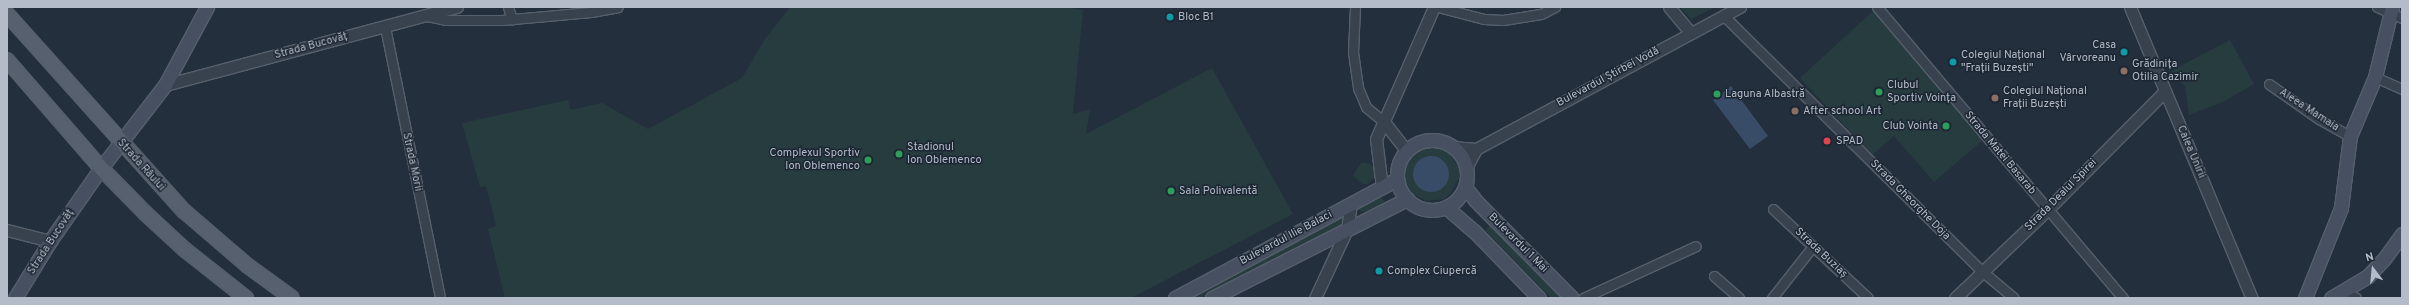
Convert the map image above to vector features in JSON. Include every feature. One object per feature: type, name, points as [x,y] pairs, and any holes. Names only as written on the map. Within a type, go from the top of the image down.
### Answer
[{"type":"main road","name":"Strada Bucovăț","points":[[15,298],[50,241],[102,168],[165,85],[207,7]]},
{"type":"main road","name":"Strada Râului","points":[[7,14],[164,191],[207,232],[292,298]]},
{"type":"main road","points":[[2305,298],[2341,208],[2350,136],[2376,77],[2396,14]]},
{"type":"main road","points":[[7,60],[102,168],[184,249],[246,298]]},
{"type":"main road","points":[[1434,140],[1452,147],[1464,160],[1466,168],[1465,187],[1457,199],[1446,207],[1429,210],[1413,204],[1407,199],[1399,186],[1397,179],[1399,164],[1407,151],[1415,144],[1434,140]]},
{"type":"main road","name":"Bulevardul Ilie Balaci","points":[[1175,298],[1397,179]]},
{"type":"main road","name":"Bulevardul 1 Mai","points":[[1465,187],[1475,200],[1572,298]]},
{"type":"main road","name":"Bulevardul Ilie Balaci","points":[[1212,298],[1359,222],[1407,199]]},
{"type":"main road","points":[[1351,204],[1359,222]]},
{"type":"main road","name":"Bulevardul 1 Mai","points":[[1446,207],[1474,230],[1539,298]]},
{"type":"main road","points":[[2331,298],[2344,292],[2375,270],[2402,234]]},
{"type":"street","name":"Strada Bucovăț","points":[[165,85],[457,7]]},
{"type":"street","points":[[508,7],[512,19]]},
{"type":"street","points":[[427,16],[446,20],[512,19],[591,12],[618,7]]},
{"type":"street","points":[[1355,7],[1353,52],[1358,88],[1366,107],[1384,122],[1407,151]]},
{"type":"street","points":[[1382,187],[1376,139],[1434,7]]},
{"type":"street","points":[[1438,7],[1484,19],[1503,20],[1541,14],[1555,7]]},
{"type":"street","points":[[1669,7],[1690,33]]},
{"type":"street","name":"Bulevardul Știrbei Vodă","points":[[1476,149],[1740,7]]},
{"type":"street","name":"Strada Matei Basarab","points":[[1877,7],[2122,298]]},
{"type":"street","name":"Calea Unirii","points":[[2130,7],[2252,298]]},
{"type":"street","points":[[2377,7],[2396,14]]},
{"type":"street","name":"Strada Gheorghe Doja","points":[[1723,16],[1983,272],[2014,298]]},
{"type":"street","name":"Strada Morii","points":[[385,27],[440,298]]},
{"type":"street","points":[[2376,77],[2402,89]]},
{"type":"street","name":"Aleea Mamaia","points":[[2269,84],[2319,119],[2350,136]]},
{"type":"street","name":"Strada Dealul Spirei","points":[[1955,298],[2048,210],[2165,91]]},
{"type":"street","points":[[1452,147],[1476,149],[1466,168]]},
{"type":"street","points":[[1315,298],[1347,229],[1351,204]]},
{"type":"street","name":"Strada Buziaș","points":[[1773,209],[1868,298]]},
{"type":"street","points":[[7,230],[50,241]]},
{"type":"street","points":[[1583,298],[1696,246]]},
{"type":"street","points":[[1772,298],[1813,246]]},
{"type":"street","points":[[1714,276],[1739,298]]},
{"type":"street","points":[[2344,292],[2356,298]]},
{"type":"green space","name":"Complexul Sportiv Ion Oblemenco","points":[[790,7],[1062,7],[1083,10],[1073,114],[1090,109],[1086,134],[1212,68],[1293,214],[1131,298],[505,298],[488,229],[496,226],[486,186],[480,187],[462,123],[568,100],[571,110],[602,103],[648,129],[742,78],[765,39]]},
{"type":"green space","points":[[1680,7],[1715,7],[1691,19]]},
{"type":"green space","name":"Clubul Sportiv Voința","points":[[1874,10],[1984,139],[1934,182],[1894,136],[1872,155],[1800,78]]},
{"type":"green space","points":[[2230,40],[2254,84],[2223,102],[2189,115],[2185,86],[2174,77],[2171,71]]},
{"type":"green space","points":[[1433,146],[1449,153],[1459,168],[1459,177],[1451,193],[1444,199],[1426,201],[1410,192],[1406,184],[1405,166],[1416,151]]},
{"type":"green space","points":[[1362,162],[1370,164],[1374,168],[1376,176],[1368,184],[1362,184],[1353,175]]},
{"type":"green space","points":[[1380,197],[1383,199],[1384,203],[1368,212],[1360,211],[1359,207],[1364,203]]},
{"type":"green space","points":[[1342,215],[1346,217],[1344,223],[1206,298],[1186,298]]},
{"type":"green space","points":[[1490,225],[1561,298],[1551,298],[1485,230]]},
{"type":"water","points":[[1731,86],[1768,136],[1750,149],[1713,100]]},
{"type":"water","points":[[1431,156],[1444,161],[1449,174],[1444,187],[1431,192],[1418,187],[1413,174],[1418,161]]},
{"type":"place","name":"Bloc B1","points":[[1170,17]]},
{"type":"place","name":"Casa Vârvoreanu","points":[[2124,52]]},
{"type":"place","name":"Colegiul Național \"Frații Buzești\"","points":[[1953,62]]},
{"type":"place","name":"Grădinița Otilia Cazimir","points":[[2124,71]]},
{"type":"place","name":"Clubul Sportiv Voința","points":[[1879,92]]},
{"type":"place","name":"Laguna Albastră","points":[[1717,94]]},
{"type":"place","name":"Colegiul Național Frații Buzești","points":[[1995,98]]},
{"type":"place","name":"After school Art","points":[[1795,111]]},
{"type":"place","name":"Club Vointa","points":[[1946,126]]},
{"type":"place","name":"SPAD","points":[[1827,141]]},
{"type":"place","name":"Stadionul Ion Oblemenco","points":[[899,154]]},
{"type":"place","name":"Complexul Sportiv Ion Oblemenco","points":[[868,160]]},
{"type":"place","name":"Sala Polivalentă","points":[[1171,191]]},
{"type":"place","name":"Complex Ciupercă","points":[[1379,271]]}]
